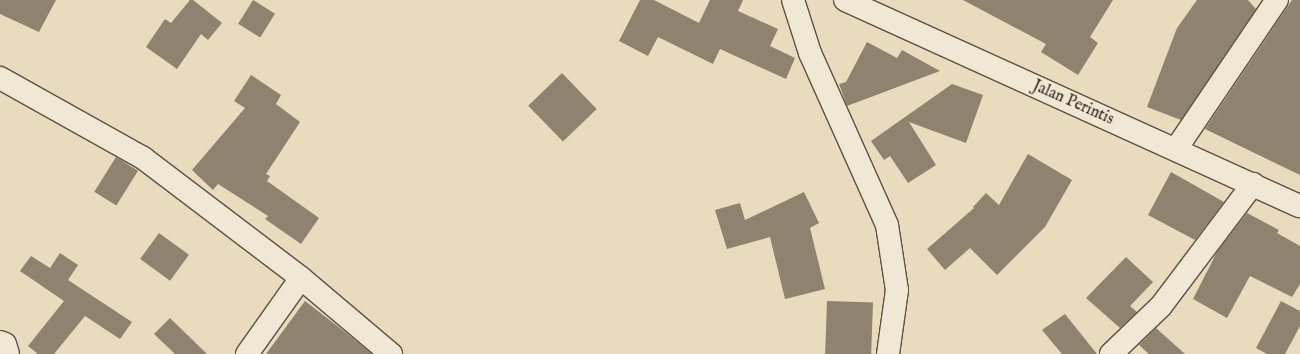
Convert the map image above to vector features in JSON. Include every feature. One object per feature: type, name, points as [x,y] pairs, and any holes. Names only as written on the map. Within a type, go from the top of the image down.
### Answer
[{"type":"street","points":[[793,0],[810,53],[886,225],[897,290],[888,354]]},
{"type":"street","name":"Jalan Perintis","points":[[845,0],[1300,206]]},
{"type":"street","points":[[1176,149],[1277,0]]},
{"type":"street","points":[[0,78],[143,158],[301,278],[391,354]]},
{"type":"street","points":[[1111,354],[1161,306],[1253,184]]},
{"type":"street","points":[[247,354],[301,278]]},
{"type":"street","points":[[0,342],[5,344],[8,354]]},
{"type":"building","points":[[0,0],[56,0],[39,32],[0,14]]},
{"type":"building","points":[[190,0],[193,0],[222,23],[208,40],[201,34],[177,69],[146,47],[165,19],[171,23]]},
{"type":"building","points":[[253,0],[275,14],[260,38],[238,24]]},
{"type":"building","points":[[640,0],[654,0],[699,23],[710,0],[743,0],[738,11],[778,29],[770,46],[795,58],[786,79],[720,49],[713,64],[658,37],[648,56],[619,41]]},
{"type":"building","points":[[963,0],[1113,0],[1090,37],[1098,43],[1078,75],[1041,52],[1046,44]]},
{"type":"building","points":[[1197,0],[1248,0],[1256,9],[1181,120],[1147,107],[1177,28]]},
{"type":"building","points":[[1292,0],[1300,0],[1300,175],[1205,129]]},
{"type":"building","points":[[867,42],[897,58],[902,50],[940,71],[847,106],[839,84],[846,82]]},
{"type":"building","points":[[562,73],[597,109],[563,142],[528,106]]},
{"type":"building","points":[[251,75],[281,95],[276,104],[300,122],[266,174],[270,176],[267,181],[319,218],[301,244],[265,219],[268,216],[218,184],[213,190],[192,170],[245,108],[234,101]]},
{"type":"building","points":[[952,84],[983,95],[966,143],[909,122],[936,165],[908,183],[890,156],[884,160],[871,141]]},
{"type":"building","points":[[1028,154],[1072,180],[1045,227],[997,275],[970,248],[945,270],[927,249],[974,208],[973,207],[986,193],[999,205]]},
{"type":"building","points":[[116,157],[138,171],[116,206],[94,192]]},
{"type":"building","points":[[1171,172],[1224,202],[1195,240],[1148,215]]},
{"type":"building","points":[[804,192],[819,223],[810,228],[825,289],[785,299],[770,237],[727,249],[715,210],[740,203],[745,220]]},
{"type":"building","points":[[1247,213],[1279,230],[1277,233],[1300,246],[1300,284],[1292,297],[1250,276],[1227,318],[1193,299],[1217,252]]},
{"type":"building","points":[[159,233],[189,255],[170,281],[140,259]]},
{"type":"building","points":[[60,253],[78,265],[68,280],[132,322],[120,339],[85,316],[54,354],[38,354],[28,346],[64,301],[20,271],[31,256],[50,268]]},
{"type":"building","points":[[1126,257],[1153,282],[1130,306],[1137,312],[1120,328],[1086,298]]},
{"type":"building","points":[[305,301],[340,328],[372,354],[266,354]]},
{"type":"building","points":[[827,301],[873,303],[871,354],[825,354]]},
{"type":"building","points":[[1281,301],[1300,311],[1300,326],[1285,354],[1267,354],[1256,348]]},
{"type":"building","points":[[1065,314],[1097,354],[1062,354],[1042,330]]},
{"type":"building","points":[[170,318],[207,354],[175,354],[154,334]]},
{"type":"building","points":[[1156,328],[1185,354],[1149,354],[1139,345]]}]
